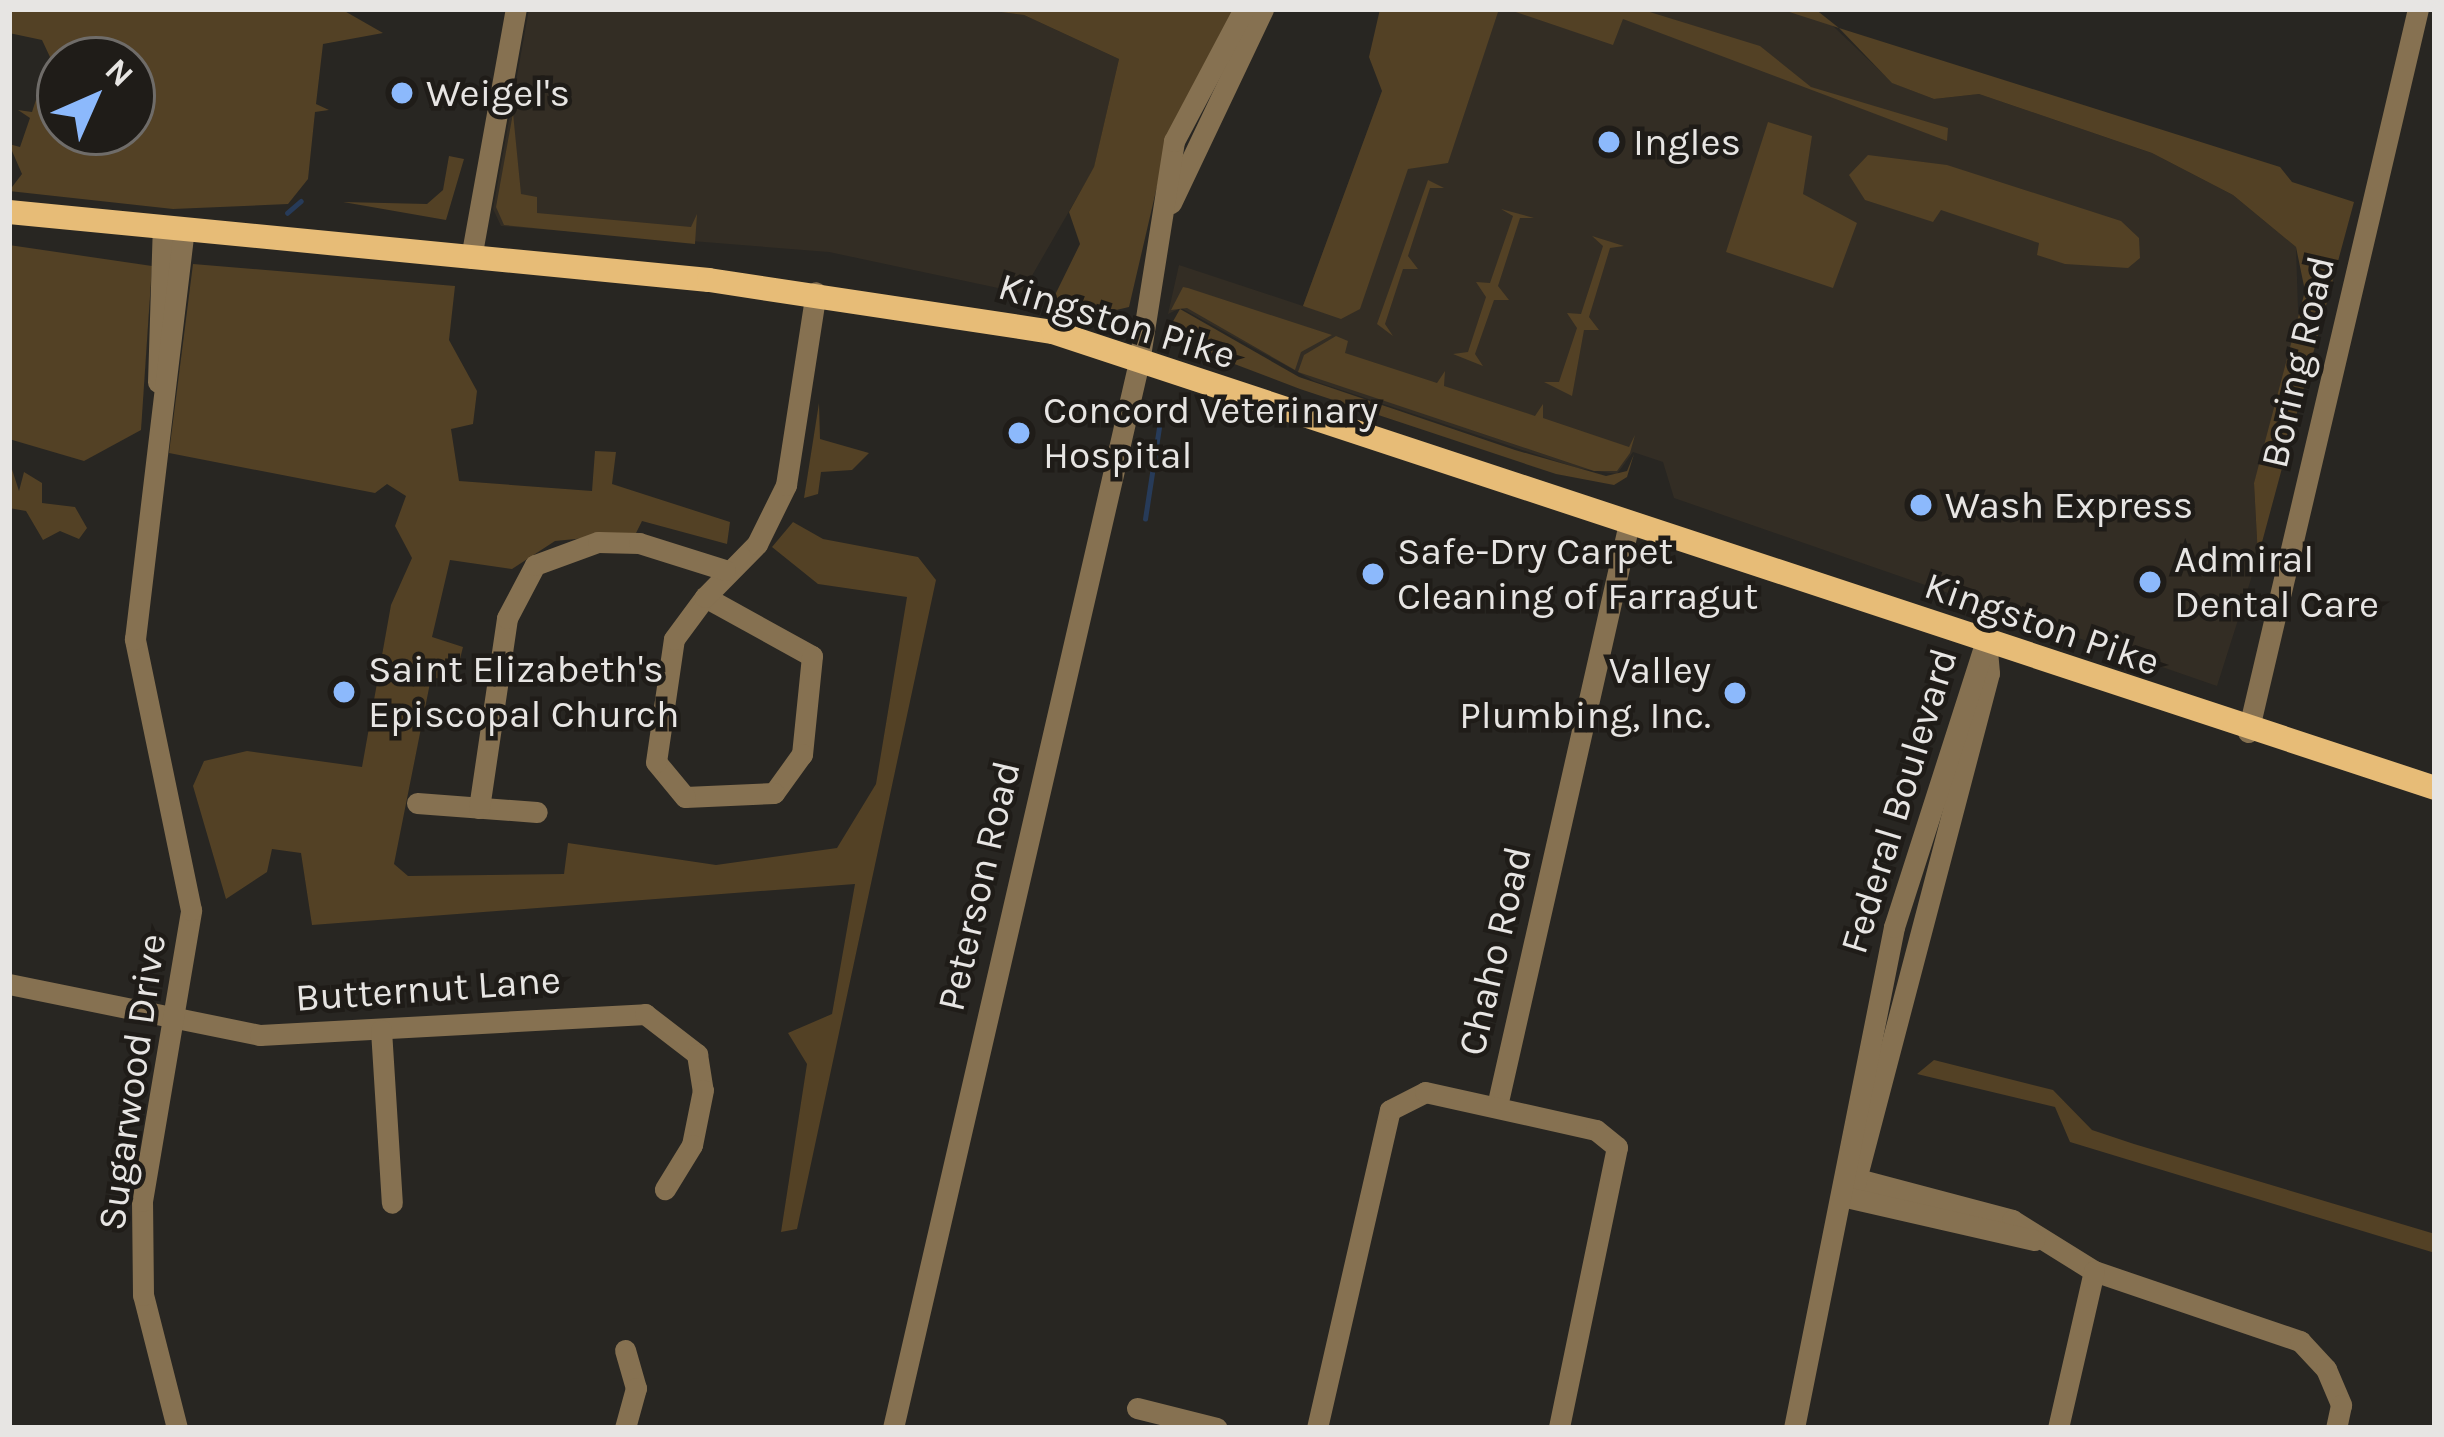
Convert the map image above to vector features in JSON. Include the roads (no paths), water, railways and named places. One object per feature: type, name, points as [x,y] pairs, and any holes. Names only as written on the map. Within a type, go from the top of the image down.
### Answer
[{"type":"main road","name":"Kingston Pike","points":[[9,212],[955,309],[1139,362],[2248,732],[2435,788]]},
{"type":"street","points":[[471,258],[516,9]]},
{"type":"street","name":"Boring Road","points":[[2248,732],[2418,9]]},
{"type":"street","name":"Peterson Road","points":[[893,1428],[1139,362],[1166,215],[1174,141],[1254,11]]},
{"type":"street","name":"Sugarwood Drive","points":[[174,228],[135,639],[191,910],[179,1022],[142,1201],[143,1295],[177,1428]]},
{"type":"street","points":[[705,597],[812,656],[806,740],[774,793],[685,796],[656,762],[674,640],[705,597],[725,570],[757,544],[786,485],[816,292]]},
{"type":"street","name":"Chaho Road","points":[[1317,1428],[1390,1110],[1425,1091],[1497,1106],[1629,523]]},
{"type":"street","points":[[479,808],[507,618],[535,565],[598,542],[670,547],[725,570]]},
{"type":"street","name":"Federal Boulevard","points":[[1794,1428],[1851,1184],[1894,927],[1986,641]]},
{"type":"street","points":[[416,803],[537,812]]},
{"type":"street","name":"Butternut Lane","points":[[9,984],[260,1035],[612,1013],[676,1029],[697,1054],[704,1090],[692,1145],[665,1190]]},
{"type":"street","points":[[381,1030],[392,1203]]},
{"type":"street","points":[[1497,1106],[1596,1130],[1617,1147],[1559,1428]]},
{"type":"street","points":[[1851,1184],[2041,1242],[2094,1271],[2300,1341],[2334,1387],[2336,1428]]},
{"type":"street","points":[[2058,1428],[2094,1271]]},
{"type":"street","points":[[625,1350],[636,1388],[625,1428]]},
{"type":"street","points":[[1137,1408],[1217,1428]]},
{"type":"waterway","points":[[287,213],[301,201]]},
{"type":"waterway","points":[[1145,519],[1160,421]]},
{"type":"place","name":"Weigel's","points":[[402,93]]},
{"type":"place","name":"Ingles","points":[[1609,142]]},
{"type":"place","name":"Concord Veterinary Hospital","points":[[1019,433]]},
{"type":"place","name":"Wash Express","points":[[1921,505]]},
{"type":"place","name":"Safe-Dry Carpet Cleaning of Farragut","points":[[1373,574]]},
{"type":"place","name":"Admiral Dental Care","points":[[2150,582]]},
{"type":"place","name":"Saint Elizabeth's Episcopal Church","points":[[344,692]]},
{"type":"place","name":"Valley Plumbing, Inc.","points":[[1735,693]]}]
